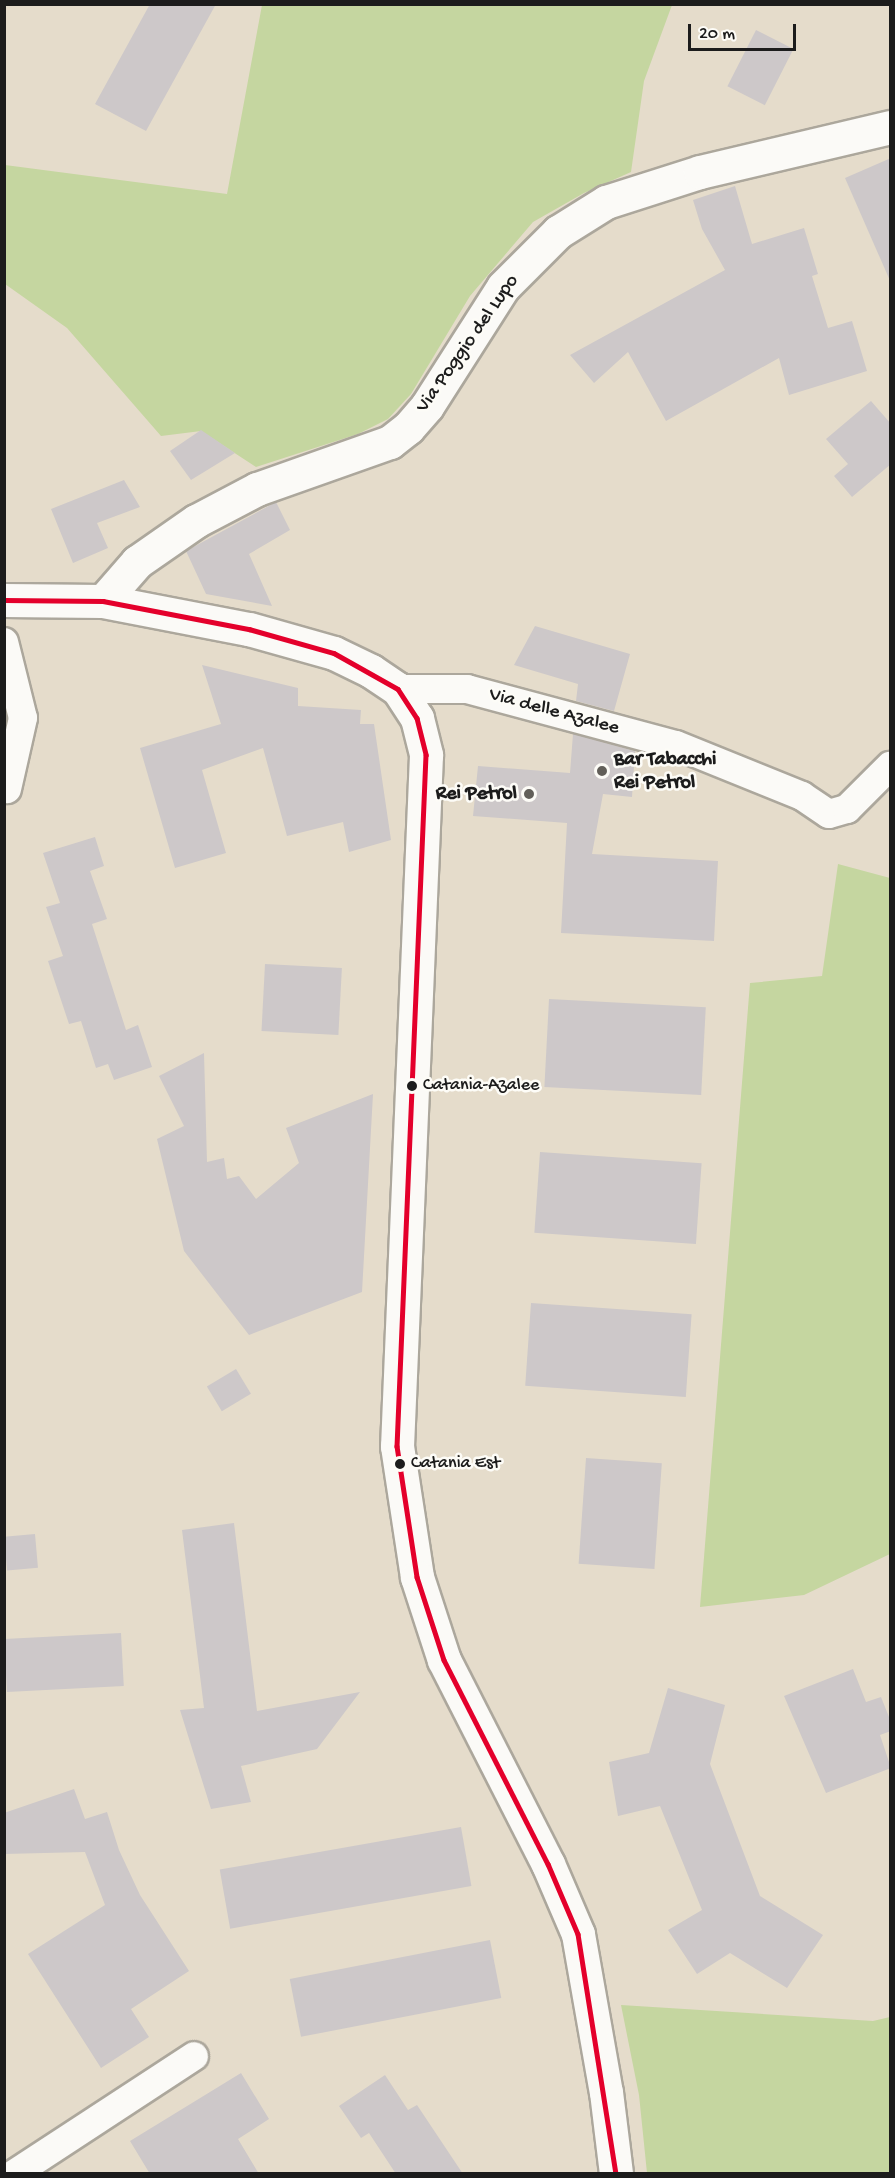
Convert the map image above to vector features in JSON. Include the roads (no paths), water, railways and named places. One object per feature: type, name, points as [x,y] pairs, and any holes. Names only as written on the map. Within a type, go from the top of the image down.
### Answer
[{"type":"main road","name":"Via Poggio del Lupo","points":[[103,601],[137,562],[196,522],[266,485],[390,442],[408,428],[427,406],[503,287],[558,232],[598,207],[629,192],[700,172],[891,127]]},
{"type":"main road","points":[[4,600],[103,601],[230,624],[323,650],[371,671],[398,689],[417,718],[426,755],[397,1446],[417,1577],[444,1660],[548,1864],[578,1934],[606,2092],[616,2174]]},
{"type":"street","points":[[4,642],[22,718],[7,789]]},
{"type":"street","name":"Via delle Azalee","points":[[398,689],[467,689],[676,745],[802,796],[829,813],[847,809],[891,766]]},
{"type":"street","points":[[14,2174],[194,2056]]},
{"type":"place","name":"Bar Tabacchi Rei Petrol","points":[[602,771]]},
{"type":"place","name":"Rei Petrol","points":[[529,794]]},
{"type":"place","name":"Catania-Azalee","points":[[412,1086]]},
{"type":"place","name":"Catania Est","points":[[400,1464]]}]
